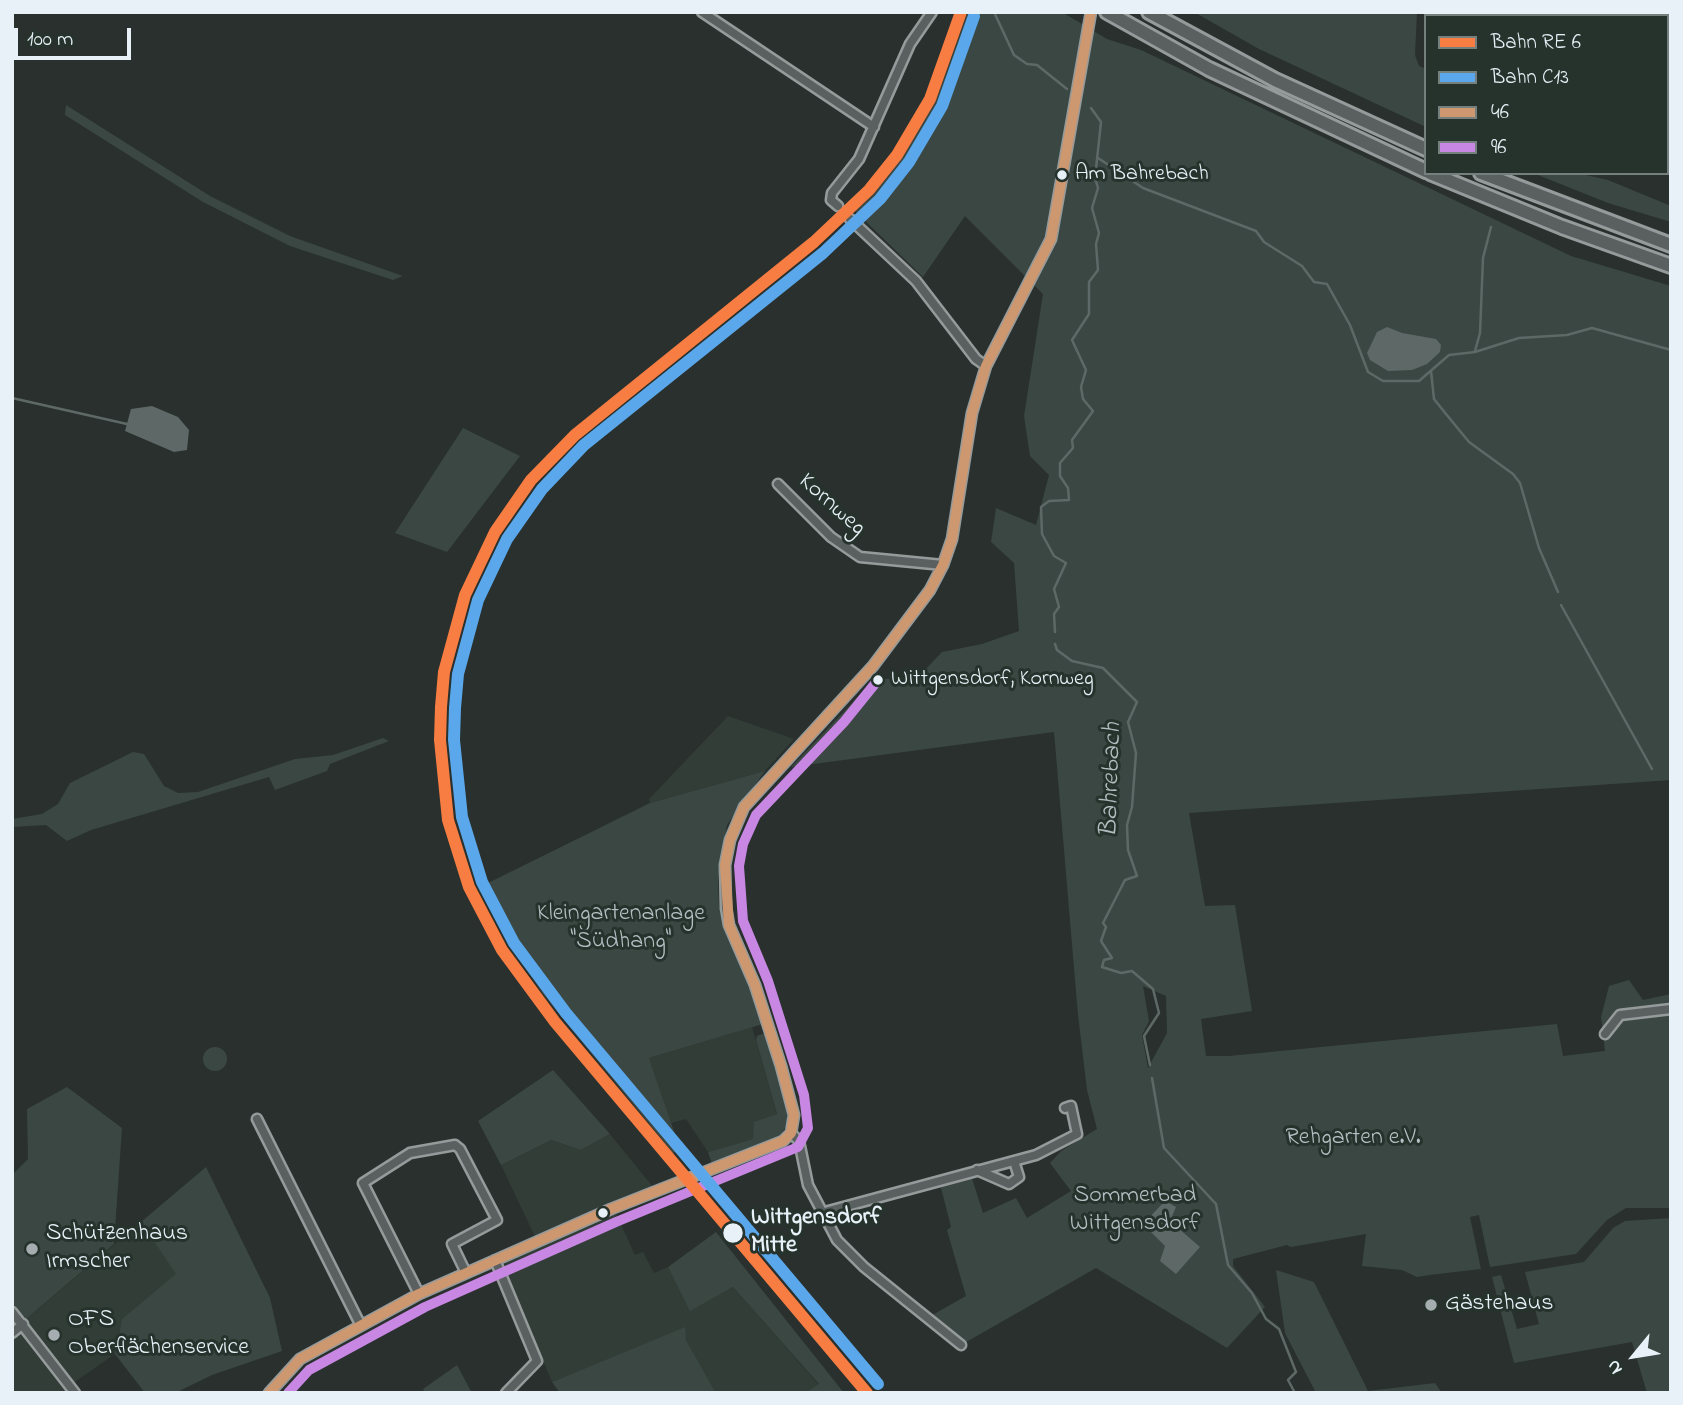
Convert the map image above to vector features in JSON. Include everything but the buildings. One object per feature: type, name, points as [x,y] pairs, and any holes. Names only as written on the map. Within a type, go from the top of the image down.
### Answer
[{"type":"highway","points":[[1107,12],[1243,86],[1424,170]]},
{"type":"highway","points":[[1149,12],[1275,80],[1424,148]]},
{"type":"highway","points":[[1435,175],[1562,227],[1671,266]]},
{"type":"highway","points":[[1486,175],[1671,245]]},
{"type":"street","points":[[702,12],[874,127]]},
{"type":"street","points":[[838,206],[831,200],[832,193],[859,159],[910,44],[932,12]]},
{"type":"street","points":[[269,1393],[300,1359],[419,1294],[633,1200],[783,1141],[791,1133],[793,1115],[781,1066],[755,985],[729,925],[725,864],[730,840],[744,807],[834,712],[896,636],[930,590],[943,565],[952,539],[970,422],[986,366],[1051,239],[1091,12]]},
{"type":"street","points":[[850,219],[916,281],[976,359],[986,366]]},
{"type":"street","name":"Kornweg","points":[[778,484],[831,537],[860,556],[943,565]]},
{"type":"street","points":[[1605,1034],[1620,1016],[1671,1009]]},
{"type":"street","points":[[821,1213],[1048,1150],[1077,1134],[1071,1107],[1065,1108]]},
{"type":"street","points":[[257,1118],[360,1324]]},
{"type":"street","points":[[791,1133],[799,1141],[808,1185],[837,1240],[864,1267],[961,1345]]},
{"type":"street","points":[[419,1294],[363,1183],[410,1153],[455,1145],[460,1149],[496,1220],[452,1244],[466,1273]]},
{"type":"street","points":[[977,1170],[1009,1184],[1018,1177],[1014,1161]]},
{"type":"street","points":[[495,1260],[537,1361],[506,1393]]},
{"type":"street","points":[[12,1311],[75,1393]]},
{"type":"street","points":[[12,1332],[23,1324]]},
{"type":"shaded area","points":[[1387,327],[1402,333],[1436,339],[1441,345],[1440,352],[1427,364],[1412,370],[1388,371],[1370,360],[1367,353],[1377,332]]},
{"type":"shaded area","points":[[152,406],[178,417],[189,430],[187,450],[174,452],[125,431],[131,409]]},
{"type":"shaded area","points":[[728,716],[794,739],[765,771],[650,803],[649,799]]},
{"type":"shaded area","points":[[752,1027],[777,1115],[753,1139],[708,1152],[686,1119],[671,1123],[649,1058]]},
{"type":"shaded area","points":[[610,1134],[653,1187],[612,1205],[635,1255],[643,1252],[654,1273],[668,1267],[690,1310],[733,1287],[819,1385],[805,1393],[716,1393],[686,1340],[684,1328],[552,1382],[504,1269],[506,1261],[539,1245],[501,1165],[551,1140],[581,1150]]},
{"type":"shaded area","points":[[1165,1201],[1176,1207],[1170,1221],[1200,1247],[1176,1274],[1160,1261],[1165,1246],[1143,1224]]},
{"type":"shaded area","points":[[141,1222],[177,1274],[122,1319],[115,1354],[66,1388],[68,1393],[12,1393],[12,1331]]},
{"type":"green space","points":[[968,12],[1062,12],[1107,39],[1141,50],[1571,256],[1671,286],[1671,780],[1189,813],[1205,906],[1235,905],[1252,1011],[1201,1019],[1206,1056],[1557,1024],[1563,1056],[1605,1051],[1601,1017],[1609,986],[1629,980],[1643,1000],[1671,994],[1671,1208],[1626,1208],[1607,1220],[1576,1254],[1490,1267],[1479,1215],[1470,1217],[1481,1269],[1417,1277],[1402,1270],[1362,1266],[1366,1234],[1291,1247],[1287,1245],[1233,1259],[1233,1266],[1265,1307],[1227,1348],[1096,1268],[961,1345],[927,1318],[966,1296],[947,1230],[951,1227],[939,1180],[970,1172],[983,1213],[1016,1198],[1027,1218],[1071,1191],[1050,1163],[1061,1151],[1097,1129],[1087,1090],[1078,1015],[1054,732],[791,767],[874,680],[919,676],[942,652],[982,644],[1019,631],[1014,563],[991,542],[996,508],[1036,525],[1049,475],[1030,456],[1024,416],[1043,294],[965,216],[923,277],[854,210],[903,155],[938,95]],"holes":[[[1143,986],[1166,996],[1167,1033],[1148,1068],[1142,1035],[1149,1021]]]},
{"type":"green space","points":[[1194,12],[1417,12],[1415,55],[1419,66],[1424,68],[1424,126],[1259,49]]},
{"type":"green space","points":[[1576,12],[1642,12],[1642,14],[1574,14]]},
{"type":"green space","points":[[66,105],[210,196],[290,236],[403,276],[393,280],[290,246],[203,202],[65,115]]},
{"type":"green space","points":[[1538,175],[1586,175],[1608,180],[1671,206],[1671,222],[1608,203]]},
{"type":"green space","points":[[463,428],[520,456],[447,552],[395,533]]},
{"type":"green space","points":[[383,738],[389,741],[330,764],[327,771],[275,790],[269,777],[91,830],[67,841],[46,825],[12,827],[12,819],[42,814],[58,804],[70,783],[133,752],[144,754],[164,786],[178,793],[198,792],[295,759],[333,755]]},
{"type":"green space","name":"Kleingartenanlage \"Südhang\"","points":[[765,771],[727,825],[718,880],[719,906],[728,937],[749,981],[763,1024],[649,1058],[680,1149],[673,1153],[543,994],[495,919],[482,886],[650,803]]},
{"type":"green space","points":[[765,1033],[788,1107],[787,1125],[780,1136],[773,1140],[712,1164],[708,1152],[753,1139],[754,1122],[777,1114],[756,1040],[757,1036]]},
{"type":"green space","points":[[215,1047],[224,1050],[227,1059],[224,1068],[215,1071],[206,1068],[203,1059],[206,1050]]},
{"type":"green space","points":[[553,1070],[610,1134],[581,1150],[551,1140],[501,1165],[478,1121]]},
{"type":"green space","points":[[67,1087],[122,1128],[114,1244],[12,1331],[12,1175],[28,1159],[27,1109]]},
{"type":"green space","points":[[206,1167],[270,1298],[282,1351],[212,1375],[175,1393],[145,1393],[115,1354],[122,1319],[176,1274],[141,1222]]},
{"type":"green space","points":[[1671,1218],[1671,1393],[1647,1393],[1632,1342],[1514,1363],[1492,1277],[1501,1275],[1517,1329],[1539,1324],[1525,1272],[1584,1262],[1613,1228],[1625,1221]]},
{"type":"green space","points":[[716,1232],[844,1393],[805,1393],[819,1384],[733,1287],[690,1311],[668,1267]]},
{"type":"green space","points":[[1276,1270],[1314,1282],[1368,1391],[1435,1383],[1442,1393],[1316,1393],[1285,1333]]},
{"type":"green space","points":[[685,1327],[686,1340],[716,1393],[560,1393],[552,1382]]},
{"type":"green space","points":[[457,1365],[472,1393],[425,1393],[423,1389]]},
{"type":"waterway","name":"Bahrebach","points":[[994,12],[1014,55],[1027,64],[1037,65],[1067,89]]},
{"type":"waterway","name":"Bahrebach","points":[[1055,632],[1054,614],[1059,607],[1054,589],[1066,563],[1054,556],[1042,534],[1041,507],[1049,501],[1069,500],[1068,488],[1060,476],[1060,463],[1073,448],[1072,440],[1093,411],[1083,399],[1081,387],[1086,370],[1072,340],[1089,314],[1089,282],[1098,270],[1096,244],[1099,233],[1092,208],[1098,188],[1095,178],[1101,122],[1091,108]]},
{"type":"waterway","points":[[1098,158],[1143,188],[1256,231],[1264,242],[1302,266],[1314,282],[1327,284],[1350,325],[1368,372],[1383,381],[1419,381],[1449,355],[1475,352],[1519,338],[1567,335],[1592,328],[1671,350]]},
{"type":"waterway","points":[[1475,351],[1480,333],[1483,258],[1491,227]]},
{"type":"waterway","points":[[1431,371],[1434,399],[1469,442],[1513,474],[1520,483],[1539,548],[1558,592]]},
{"type":"waterway","points":[[12,398],[127,424]]},
{"type":"waterway","points":[[1561,605],[1652,769]]},
{"type":"waterway","name":"Bahrebach","points":[[1055,644],[1057,650],[1072,661],[1103,668],[1137,702],[1128,722],[1136,753],[1132,807],[1127,825],[1128,850],[1137,876],[1125,880],[1103,923],[1106,927],[1101,941],[1112,958],[1104,960],[1102,967],[1121,973],[1132,971],[1153,989],[1159,1013],[1144,1036],[1150,1065]]},
{"type":"waterway","name":"Bahrebach","points":[[1152,1078],[1164,1148],[1216,1204],[1228,1265],[1252,1293],[1266,1319],[1279,1329],[1296,1372],[1288,1380],[1295,1393]]},
{"type":"transit line","points":[[867,1393],[555,1022],[502,950],[469,887],[448,820],[440,740],[441,707],[444,672],[465,595],[495,532],[531,480],[575,435],[814,242],[869,190],[897,155],[930,99],[961,12]]},
{"type":"transit line","name":"46","points":[[269,1393],[300,1359],[419,1294],[611,1209],[783,1141],[791,1133],[794,1115],[781,1066],[755,985],[729,925],[725,865],[730,840],[744,807],[873,666],[930,590],[943,565],[952,539],[972,413],[986,366],[1051,239],[1091,12]]},
{"type":"transit line","name":"96","points":[[288,1393],[309,1370],[425,1307],[616,1222],[798,1147],[808,1128],[804,1095],[768,981],[743,921],[739,866],[743,844],[756,815],[844,722],[878,680]]},
{"type":"rail line","name":"C13","points":[[878,1384],[566,1013],[514,943],[482,882],[462,817],[454,740],[455,708],[458,674],[478,600],[507,539],[542,489],[584,445],[823,253],[880,199],[909,162],[942,106],[974,16]]},
{"type":"place","name":"Am Bahrebach","points":[[1062,175]]},
{"type":"place","name":"Wittgensdorf, Kornweg","points":[[878,680]]},
{"type":"place","name":"Wittgensdorf Mitte","points":[[733,1233]]},
{"type":"place","name":"Schützenhaus Irmscher","points":[[32,1249]]},
{"type":"place","name":"Gästehaus","points":[[1431,1305]]},
{"type":"place","name":"OFS Oberflächenservice","points":[[54,1335]]},
{"type":"park label","name":"Rehgarten e.V.","points":[[1353,1139]]},
{"type":"park label","name":"Sommerbad Wittgensdorf","points":[[1135,1211]]}]
